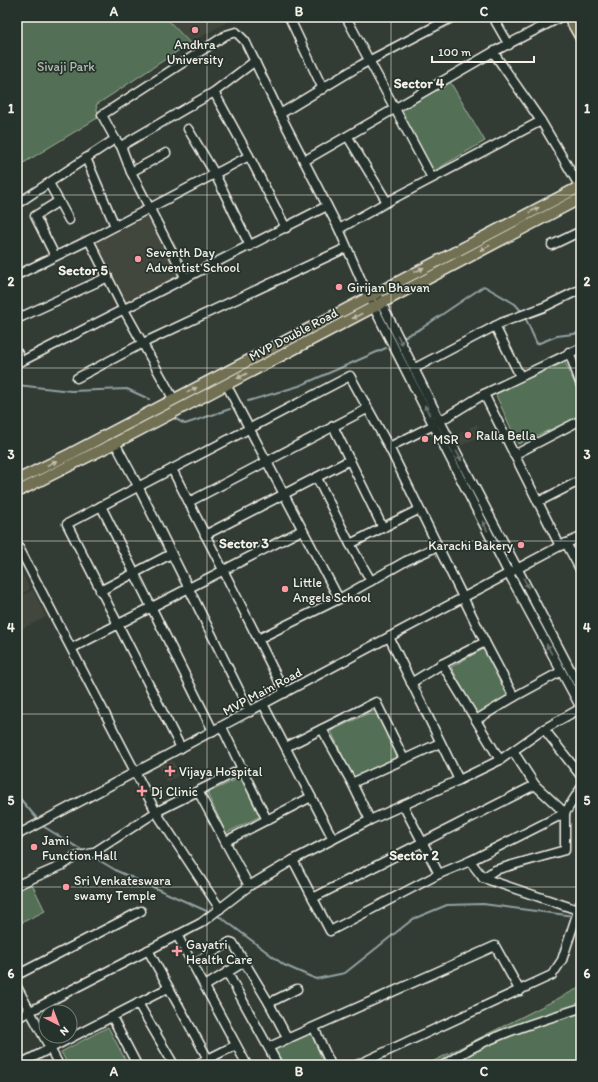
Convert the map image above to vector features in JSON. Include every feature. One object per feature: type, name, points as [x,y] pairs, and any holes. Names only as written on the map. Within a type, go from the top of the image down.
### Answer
[{"type":"main road","points":[[570,17],[581,38]]},
{"type":"main road","name":"MVP Double Road","points":[[17,480],[174,400],[372,294],[580,186]]},
{"type":"main road","name":"MVP Double Road","points":[[17,492],[115,443],[581,198]]},
{"type":"main road","points":[[496,230],[502,239]]},
{"type":"main road","points":[[432,263],[438,273]]},
{"type":"main road","points":[[174,400],[178,409]]},
{"type":"main road","points":[[110,433],[115,443]]},
{"type":"street","points":[[289,17],[323,89]]},
{"type":"street","points":[[280,114],[361,65],[453,17]]},
{"type":"street","points":[[493,17],[509,45]]},
{"type":"street","points":[[304,161],[493,52],[561,17]]},
{"type":"street","points":[[348,18],[432,178]]},
{"type":"street","points":[[185,277],[131,172],[121,146],[115,139],[102,115],[226,35],[236,32],[241,36],[256,61],[280,114],[339,230],[346,248],[414,368],[437,423],[518,569],[581,690]]},
{"type":"street","points":[[493,52],[541,121],[580,186]]},
{"type":"street","points":[[121,146],[214,92],[256,61]]},
{"type":"street","points":[[214,92],[286,228]]},
{"type":"street","points":[[339,230],[387,202],[541,121]]},
{"type":"street","points":[[188,129],[215,174],[250,246]]},
{"type":"street","points":[[348,137],[387,202]]},
{"type":"street","points":[[17,204],[115,139]]},
{"type":"street","points":[[131,172],[166,153]]},
{"type":"street","points":[[17,275],[89,240],[249,156]]},
{"type":"street","points":[[86,158],[115,226]]},
{"type":"street","points":[[49,183],[69,220]]},
{"type":"street","points":[[55,256],[35,216],[59,201]]},
{"type":"street","points":[[17,352],[20,361],[327,206]]},
{"type":"street","points":[[552,244],[581,231]]},
{"type":"street","points":[[89,240],[174,400]]},
{"type":"street","points":[[77,378],[143,343],[346,248]]},
{"type":"street","points":[[21,317],[108,277]]},
{"type":"street","points":[[414,368],[495,326],[520,315],[544,308],[581,289]]},
{"type":"street","points":[[17,1018],[206,920],[249,886],[293,860],[370,820],[500,760],[544,729],[581,708],[560,672],[509,574],[437,423],[378,305]]},
{"type":"street","points":[[495,326],[520,376]]},
{"type":"street","points":[[388,447],[437,423],[484,394],[569,352],[581,348]]},
{"type":"street","points":[[569,352],[581,385]]},
{"type":"street","points":[[181,748],[67,524],[350,376],[388,447],[484,642],[514,697]]},
{"type":"street","points":[[226,384],[339,599]]},
{"type":"street","points":[[484,394],[538,502],[563,545],[581,570]]},
{"type":"street","points":[[189,502],[367,409]]},
{"type":"street","points":[[514,455],[581,420]]},
{"type":"street","points":[[333,426],[383,528]]},
{"type":"street","points":[[115,443],[138,486],[250,712]]},
{"type":"street","points":[[206,535],[350,460]]},
{"type":"street","points":[[172,469],[285,693]]},
{"type":"street","points":[[317,478],[371,582]]},
{"type":"street","points":[[538,502],[581,480]]},
{"type":"street","points":[[101,506],[213,731]]},
{"type":"street","points":[[350,544],[418,510]]},
{"type":"street","points":[[72,648],[302,530]]},
{"type":"street","name":"MVP Main Road","points":[[17,834],[222,727],[563,545],[581,537]]},
{"type":"street","points":[[17,544],[156,812],[218,910]]},
{"type":"street","points":[[258,640],[371,582],[406,561],[436,547]]},
{"type":"street","points":[[100,591],[171,554]]},
{"type":"street","points":[[389,638],[459,780]]},
{"type":"street","points":[[411,683],[442,664],[484,642]]},
{"type":"street","points":[[442,664],[500,760]]},
{"type":"street","points":[[476,720],[560,672]]},
{"type":"street","points":[[286,747],[376,702],[404,759]]},
{"type":"street","points":[[263,704],[333,839]]},
{"type":"street","points":[[222,727],[267,820]]},
{"type":"street","points":[[322,729],[370,820]]},
{"type":"street","points":[[544,729],[581,776]]},
{"type":"street","points":[[352,784],[440,743]]},
{"type":"street","points":[[482,878],[495,870],[565,850],[565,813],[535,785],[513,751]]},
{"type":"street","points":[[17,885],[63,865],[75,857],[93,853],[156,812],[242,769]]},
{"type":"street","points":[[313,898],[535,785]]},
{"type":"street","points":[[293,860],[330,931],[439,874],[470,861],[565,813],[581,788]]},
{"type":"street","points":[[198,790],[249,886]]},
{"type":"street","points":[[226,841],[311,797]]},
{"type":"street","points":[[403,805],[439,874]]},
{"type":"street","points":[[357,1065],[552,975],[562,960],[580,907],[482,878],[470,861]]},
{"type":"street","points":[[17,975],[141,911]]},
{"type":"street","points":[[178,935],[247,1065]]},
{"type":"street","points":[[193,964],[230,942],[233,943],[288,1039]]},
{"type":"street","points":[[269,1047],[495,946],[520,991]]},
{"type":"street","points":[[148,950],[208,1059]]},
{"type":"street","points":[[205,986],[244,962]]},
{"type":"street","points":[[227,972],[278,1065]]},
{"type":"street","points":[[17,987],[59,1065]]},
{"type":"street","points":[[21,1064],[168,988]]},
{"type":"street","points":[[269,1004],[297,989]]},
{"type":"street","points":[[138,1003],[174,1065]]},
{"type":"street","points":[[444,1065],[462,1052],[485,1041],[581,1008]]},
{"type":"street","points":[[112,1017],[137,1065]]},
{"type":"street","points":[[314,1028],[331,1065]]},
{"type":"street","points":[[196,1065],[236,1045]]},
{"type":"shaded area","name":"Andhra University","points":[[165,17],[236,17],[190,43]]},
{"type":"shaded area","name":"Seventh Day Adventist School","points":[[150,214],[181,275],[125,304],[94,243]]},
{"type":"shaded area","name":"Ralla Bella","points":[[477,424],[482,435],[460,446],[455,436]]},
{"type":"shaded area","points":[[17,563],[30,589],[17,597]]},
{"type":"shaded area","points":[[33,590],[46,617],[17,631],[17,598]]},
{"type":"shaded area","name":"Vijaya Hospital","points":[[173,761],[180,775],[167,782],[159,767]]},
{"type":"green space","name":"Sivaji Park","points":[[17,17],[165,17],[190,43],[96,105],[99,117],[17,167]]},
{"type":"green space","points":[[449,80],[485,141],[432,172],[396,111]]},
{"type":"green space","points":[[565,362],[581,397],[581,416],[518,444],[495,393]]},
{"type":"green space","points":[[485,648],[511,696],[477,715],[451,667]]},
{"type":"green space","points":[[375,710],[398,758],[354,780],[331,731]]},
{"type":"green space","points":[[242,777],[261,816],[226,833],[207,793]]},
{"type":"green space","points":[[30,880],[45,911],[17,925],[17,886]]},
{"type":"green space","points":[[581,987],[581,1065],[426,1065]]},
{"type":"green space","points":[[108,1027],[128,1065],[68,1065],[61,1052]]},
{"type":"green space","points":[[310,1032],[325,1065],[280,1065],[272,1049]]},
{"type":"waterway","points":[[402,338],[422,328],[484,286],[515,304],[523,313]]},
{"type":"waterway","points":[[525,317],[537,344],[557,336],[581,333]]},
{"type":"waterway","points":[[248,401],[299,386],[386,348]]},
{"type":"waterway","points":[[17,385],[71,391],[127,389],[149,399]]},
{"type":"waterway","points":[[174,418],[185,424],[230,409]]},
{"type":"waterway","points":[[17,795],[39,821]]},
{"type":"waterway","points":[[41,825],[85,852]]},
{"type":"waterway","points":[[92,856],[117,871],[211,913]]},
{"type":"waterway","points":[[215,915],[222,918],[284,965],[316,979],[345,973],[413,919],[447,905],[483,904],[574,916]]},
{"type":"place","name":"Andhra University","points":[[195,30]]},
{"type":"place","name":"Seventh Day Adventist School","points":[[138,259]]},
{"type":"place","name":"Girijan Bhavan","points":[[339,287]]},
{"type":"place","name":"Ralla Bella","points":[[468,435]]},
{"type":"place","name":"MSR","points":[[425,439]]},
{"type":"place","name":"Karachi Bakery","points":[[521,545]]},
{"type":"place","name":"Little Angels School","points":[[285,589]]},
{"type":"place","name":"Vijaya Hospital","points":[[170,771]]},
{"type":"place","name":"Dj Clinic","points":[[142,791]]},
{"type":"place","name":"Jami Function Hall","points":[[34,847]]},
{"type":"place","name":"Sri Venkateswara swamy Temple","points":[[66,887]]},
{"type":"place","name":"Gayatri Health Care","points":[[177,951]]},
{"type":"district","name":"Sector 4","points":[[419,83]]},
{"type":"district","name":"Sector 5","points":[[83,270]]},
{"type":"district","name":"Sector 3","points":[[244,543]]},
{"type":"district","name":"Sector 2","points":[[414,855]]}]
